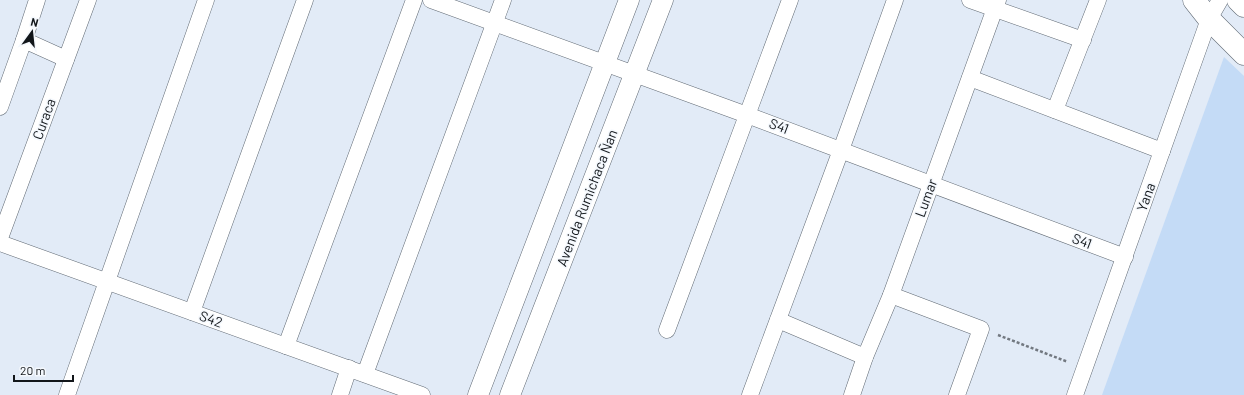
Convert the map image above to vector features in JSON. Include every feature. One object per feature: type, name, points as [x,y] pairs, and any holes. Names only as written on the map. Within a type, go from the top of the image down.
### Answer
[{"type":"main road","points":[[1194,0],[1209,19],[1244,54]]},
{"type":"main road","points":[[1238,0],[1244,6]]},
{"type":"street","points":[[0,107],[37,0]]},
{"type":"street","name":"Curaca","points":[[0,238],[88,0]]},
{"type":"street","points":[[67,395],[206,0]]},
{"type":"street","points":[[192,312],[305,0]]},
{"type":"street","points":[[286,346],[414,0]]},
{"type":"street","name":"S41","points":[[431,0],[747,114],[1124,257]]},
{"type":"street","points":[[365,374],[503,0]]},
{"type":"street","points":[[478,395],[629,0]]},
{"type":"street","name":"Avenida Rumichaca Ñan","points":[[510,395],[663,0]]},
{"type":"street","points":[[667,330],[790,0]]},
{"type":"street","points":[[750,395],[895,0]]},
{"type":"street","points":[[970,0],[996,5],[1083,40]]},
{"type":"street","points":[[1055,110],[1098,0]]},
{"type":"street","name":"Yana","points":[[1075,395],[1209,19],[1220,0]]},
{"type":"street","name":"Lumar","points":[[852,395],[865,357],[891,295],[996,5]]},
{"type":"street","points":[[24,40],[66,59]]},
{"type":"street","points":[[970,78],[1162,151]]},
{"type":"street","name":"S42","points":[[0,243],[422,395]]},
{"type":"street","points":[[891,295],[981,329],[957,395]]},
{"type":"street","points":[[778,320],[865,357]]},
{"type":"street","points":[[340,395],[349,368]]},
{"type":"path","points":[[981,329],[1084,369]]},
{"type":"shaded area","points":[[1224,57],[1244,76],[1244,395],[1102,395]]}]
